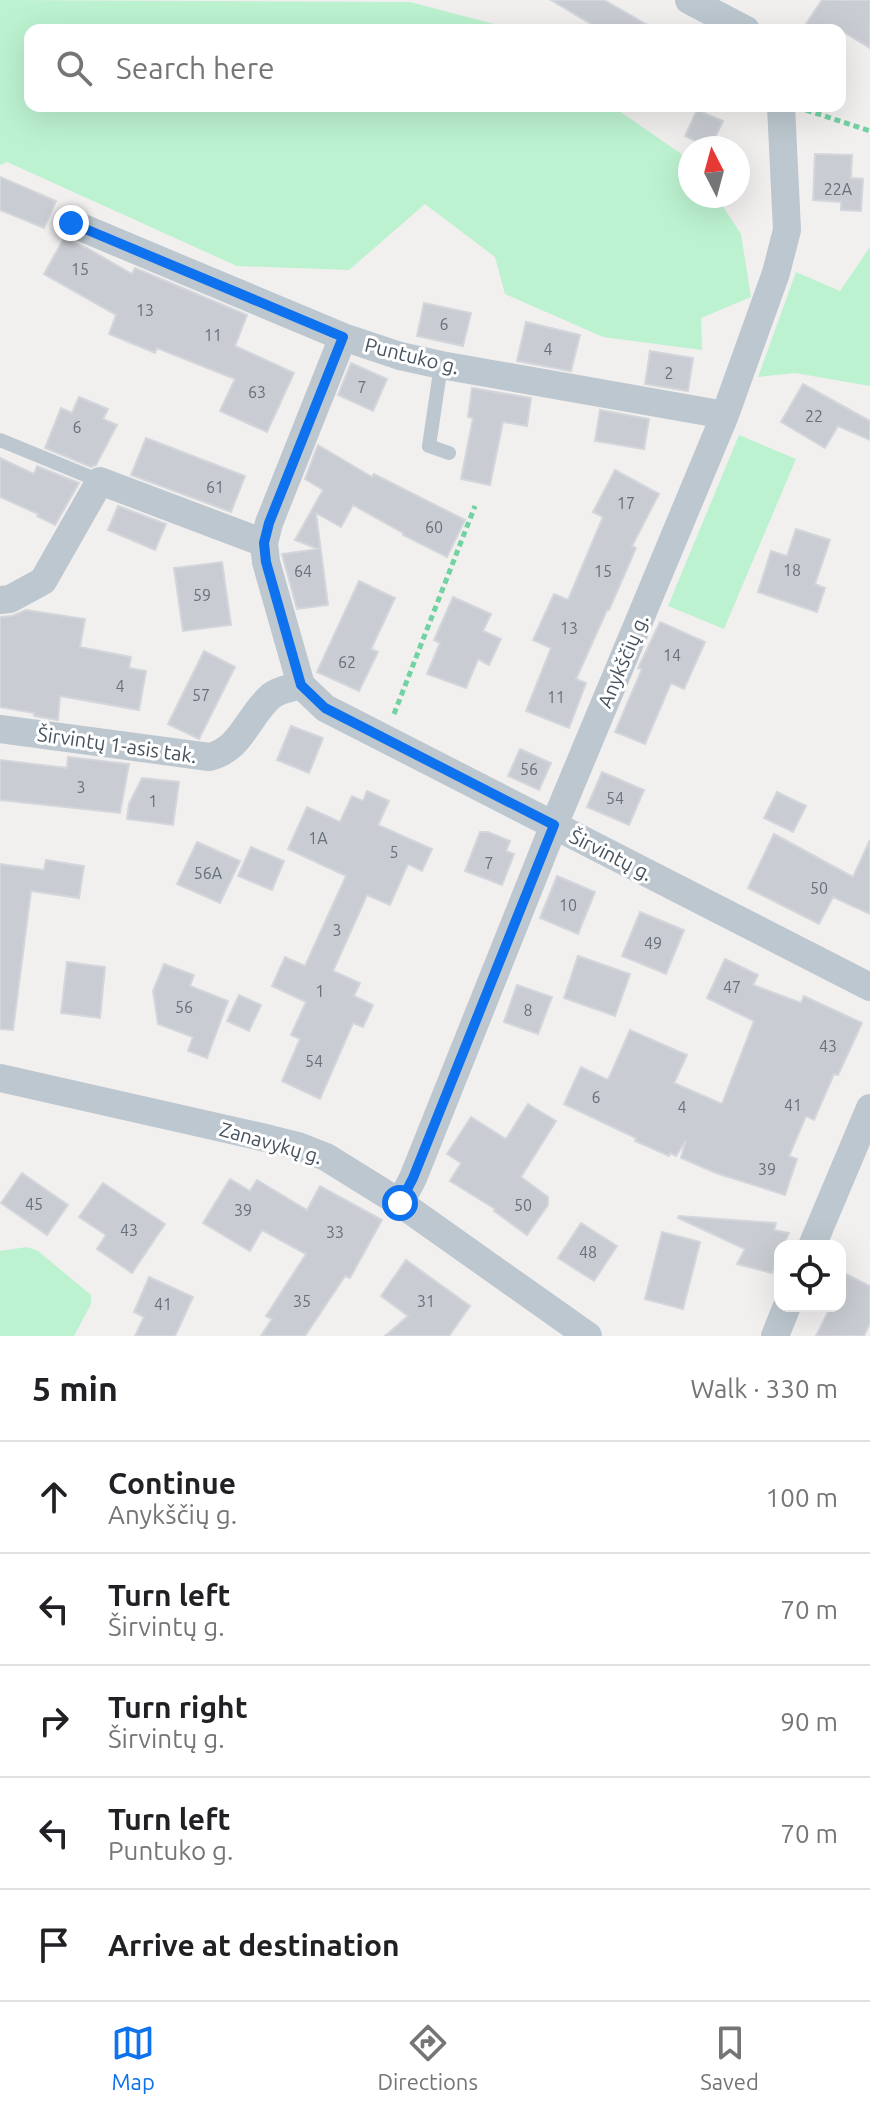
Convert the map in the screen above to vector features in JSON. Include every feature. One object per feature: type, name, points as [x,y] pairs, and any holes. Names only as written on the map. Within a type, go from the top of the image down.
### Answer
[{"type":"street","points":[[689,0],[735,24]]},
{"type":"street","name":"Anykščių g.","points":[[400,1203],[413,1178],[554,825],[725,415],[776,273],[787,230],[782,112]]},
{"type":"street","name":"Puntuko g.","points":[[71,223],[343,337],[400,356],[725,415]]},
{"type":"street","points":[[301,685],[266,562],[264,543],[269,523],[343,337]]},
{"type":"street","points":[[0,600],[10,599],[43,581],[100,481],[264,543]]},
{"type":"street","name":"Širvintų g.","points":[[301,685],[325,708],[870,987]]},
{"type":"street","name":"Širvintų 1-asis tak.","points":[[0,729],[209,757],[220,755],[230,748],[271,696],[301,685]]},
{"type":"street","name":"Zanavykų g.","points":[[0,1078],[298,1146],[326,1157],[400,1203],[588,1336]]},
{"type":"street","points":[[815,1240],[870,1108]]},
{"type":"street","points":[[775,1336],[785,1312]]},
{"type":"lane","points":[[441,365],[429,446],[449,453]]},
{"type":"lane","points":[[0,440],[100,481]]},
{"type":"path","points":[[815,112],[870,131]]},
{"type":"path","points":[[384,738],[475,506]]},
{"type":"green space","points":[[0,0],[410,2],[494,24],[24,24],[24,112],[621,112],[678,152],[678,208],[724,208],[741,234],[751,297],[701,318],[702,350],[603,337],[505,294],[495,257],[425,204],[349,270],[237,266],[7,162],[0,165]]},
{"type":"green space","points":[[870,247],[870,386],[795,373],[758,377],[796,272],[840,291]]},
{"type":"green space","points":[[739,435],[796,459],[724,629],[668,606]]},
{"type":"green space","points":[[27,1247],[38,1251],[91,1295],[91,1304],[74,1336],[0,1336],[0,1251]]},
{"type":"building","points":[[551,0],[604,0],[646,24],[591,24]]},
{"type":"building","points":[[822,0],[870,0],[870,48],[846,34],[846,24],[806,24]]},
{"type":"building","points":[[696,112],[723,121],[716,136],[685,136]]},
{"type":"building","points":[[815,154],[852,155],[851,178],[863,179],[861,211],[841,210],[841,202],[813,200]]},
{"type":"building","points":[[0,177],[56,201],[44,228],[0,210]]},
{"type":"building","points":[[64,238],[132,274],[135,268],[247,315],[235,346],[294,373],[267,432],[220,411],[235,379],[157,348],[155,353],[109,334],[116,315],[44,274]]},
{"type":"building","points":[[424,303],[471,313],[463,346],[417,336]]},
{"type":"building","points":[[526,322],[580,335],[571,371],[517,361]]},
{"type":"building","points":[[650,351],[693,358],[688,391],[645,384]]},
{"type":"building","points":[[351,363],[387,379],[373,411],[338,395]]},
{"type":"building","points":[[803,384],[870,421],[870,440],[838,426],[825,448],[781,422]]},
{"type":"building","points":[[472,388],[531,398],[527,426],[503,422],[490,485],[461,479],[473,418],[468,417]]},
{"type":"building","points":[[79,397],[108,409],[103,419],[117,425],[96,465],[91,467],[45,448],[61,408],[72,413]]},
{"type":"building","points":[[600,410],[649,419],[644,449],[595,441]]},
{"type":"building","points":[[146,438],[245,476],[231,512],[131,475]]},
{"type":"building","points":[[318,445],[372,477],[374,474],[465,520],[447,557],[353,505],[341,527],[316,513],[328,605],[297,609],[282,554],[318,549],[295,540],[323,490],[305,479]]},
{"type":"building","points":[[0,458],[34,474],[37,466],[79,483],[55,525],[0,497]]},
{"type":"building","points":[[615,470],[659,494],[632,546],[636,548],[576,679],[586,683],[569,728],[526,711],[551,648],[533,640],[554,594],[568,600],[603,517],[593,512]]},
{"type":"building","points":[[118,506],[166,524],[155,550],[108,530]]},
{"type":"building","points":[[796,529],[830,540],[815,584],[825,588],[817,612],[758,592],[771,551],[787,556]]},
{"type":"building","points":[[222,562],[231,625],[183,631],[174,568]]},
{"type":"building","points":[[359,581],[395,598],[371,649],[378,652],[359,691],[317,672]]},
{"type":"building","points":[[453,597],[491,614],[483,631],[501,639],[489,665],[478,659],[466,688],[427,674],[440,643],[434,640]]},
{"type":"building","points":[[26,610],[85,619],[80,647],[131,657],[129,668],[146,671],[139,710],[60,696],[58,720],[0,707],[0,617]]},
{"type":"building","points":[[660,622],[705,642],[684,689],[671,683],[645,744],[615,732],[642,669],[638,668]]},
{"type":"building","points":[[204,651],[235,667],[199,739],[168,724]]},
{"type":"building","points":[[291,726],[323,738],[309,773],[277,760]]},
{"type":"building","points":[[520,749],[551,763],[539,790],[508,776]]},
{"type":"building","points":[[68,757],[129,764],[120,813],[0,800],[0,760],[67,768]]},
{"type":"building","points":[[602,772],[644,790],[629,825],[587,807]]},
{"type":"building","points":[[142,778],[179,782],[173,825],[127,819],[129,804]]},
{"type":"building","points":[[367,791],[389,801],[378,825],[432,849],[422,871],[408,864],[390,905],[367,895],[333,971],[360,983],[354,996],[373,1005],[363,1027],[353,1023],[320,1099],[282,1081],[300,1039],[291,1035],[306,1002],[272,986],[285,957],[305,966],[346,876],[288,849],[307,807],[340,822],[352,796],[363,801]]},
{"type":"building","points":[[777,792],[806,806],[793,832],[764,818]]},
{"type":"building","points":[[480,832],[510,841],[506,851],[514,854],[502,885],[465,871]]},
{"type":"building","points":[[774,834],[853,877],[870,840],[870,914],[833,897],[819,924],[748,888]]},
{"type":"building","points":[[197,842],[240,861],[220,903],[177,884]]},
{"type":"building","points":[[251,847],[284,861],[272,890],[238,876]]},
{"type":"building","points":[[46,860],[84,866],[79,898],[31,891],[13,1030],[0,1029],[0,864],[44,870]]},
{"type":"building","points":[[557,876],[595,892],[578,934],[540,918]]},
{"type":"building","points":[[640,912],[684,930],[666,974],[622,956]]},
{"type":"building","points":[[578,956],[630,974],[615,1016],[564,998]]},
{"type":"building","points":[[725,959],[758,975],[753,985],[801,1003],[804,996],[862,1023],[838,1075],[834,1074],[814,1120],[806,1116],[789,1156],[797,1159],[785,1195],[716,1173],[681,1158],[686,1140],[676,1156],[670,1153],[669,1156],[564,1104],[581,1067],[608,1080],[630,1030],[687,1055],[674,1083],[722,1104],[754,1021],[707,998]]},
{"type":"building","points":[[67,962],[105,967],[100,1018],[61,1013]]},
{"type":"building","points":[[164,964],[194,975],[190,986],[228,1001],[207,1058],[188,1051],[193,1037],[158,1024],[153,991]]},
{"type":"building","points":[[517,985],[552,997],[538,1034],[504,1022]]},
{"type":"building","points":[[239,995],[261,1005],[249,1031],[227,1021]]},
{"type":"building","points":[[528,1104],[556,1121],[521,1177],[548,1197],[548,1205],[527,1235],[495,1209],[450,1181],[461,1163],[447,1154],[471,1117],[506,1139]]},
{"type":"building","points":[[22,1173],[68,1205],[47,1235],[1,1203]]},
{"type":"building","points":[[230,1179],[250,1191],[257,1180],[307,1210],[320,1186],[382,1220],[350,1278],[345,1276],[305,1336],[261,1336],[272,1319],[266,1316],[306,1254],[262,1230],[250,1251],[203,1223]]},
{"type":"building","points":[[103,1183],[165,1224],[132,1273],[97,1249],[106,1235],[79,1217]]},
{"type":"building","points":[[678,1218],[776,1223],[774,1230],[789,1233],[786,1240],[774,1240],[772,1273],[737,1264],[745,1249]]},
{"type":"building","points":[[581,1223],[617,1246],[594,1281],[558,1258]]},
{"type":"building","points":[[662,1232],[700,1242],[683,1309],[645,1299]]},
{"type":"building","points":[[406,1260],[470,1306],[449,1336],[385,1336],[408,1316],[381,1296]]},
{"type":"building","points":[[846,1274],[870,1286],[870,1323],[864,1336],[816,1336],[828,1312],[846,1312]]},
{"type":"building","points":[[149,1277],[193,1297],[175,1336],[135,1336],[144,1317],[134,1312]]},
{"type":"route","points":[[71,223],[343,337],[269,523],[264,543],[266,562],[301,685],[325,708],[554,825],[413,1178],[400,1203]]}]
